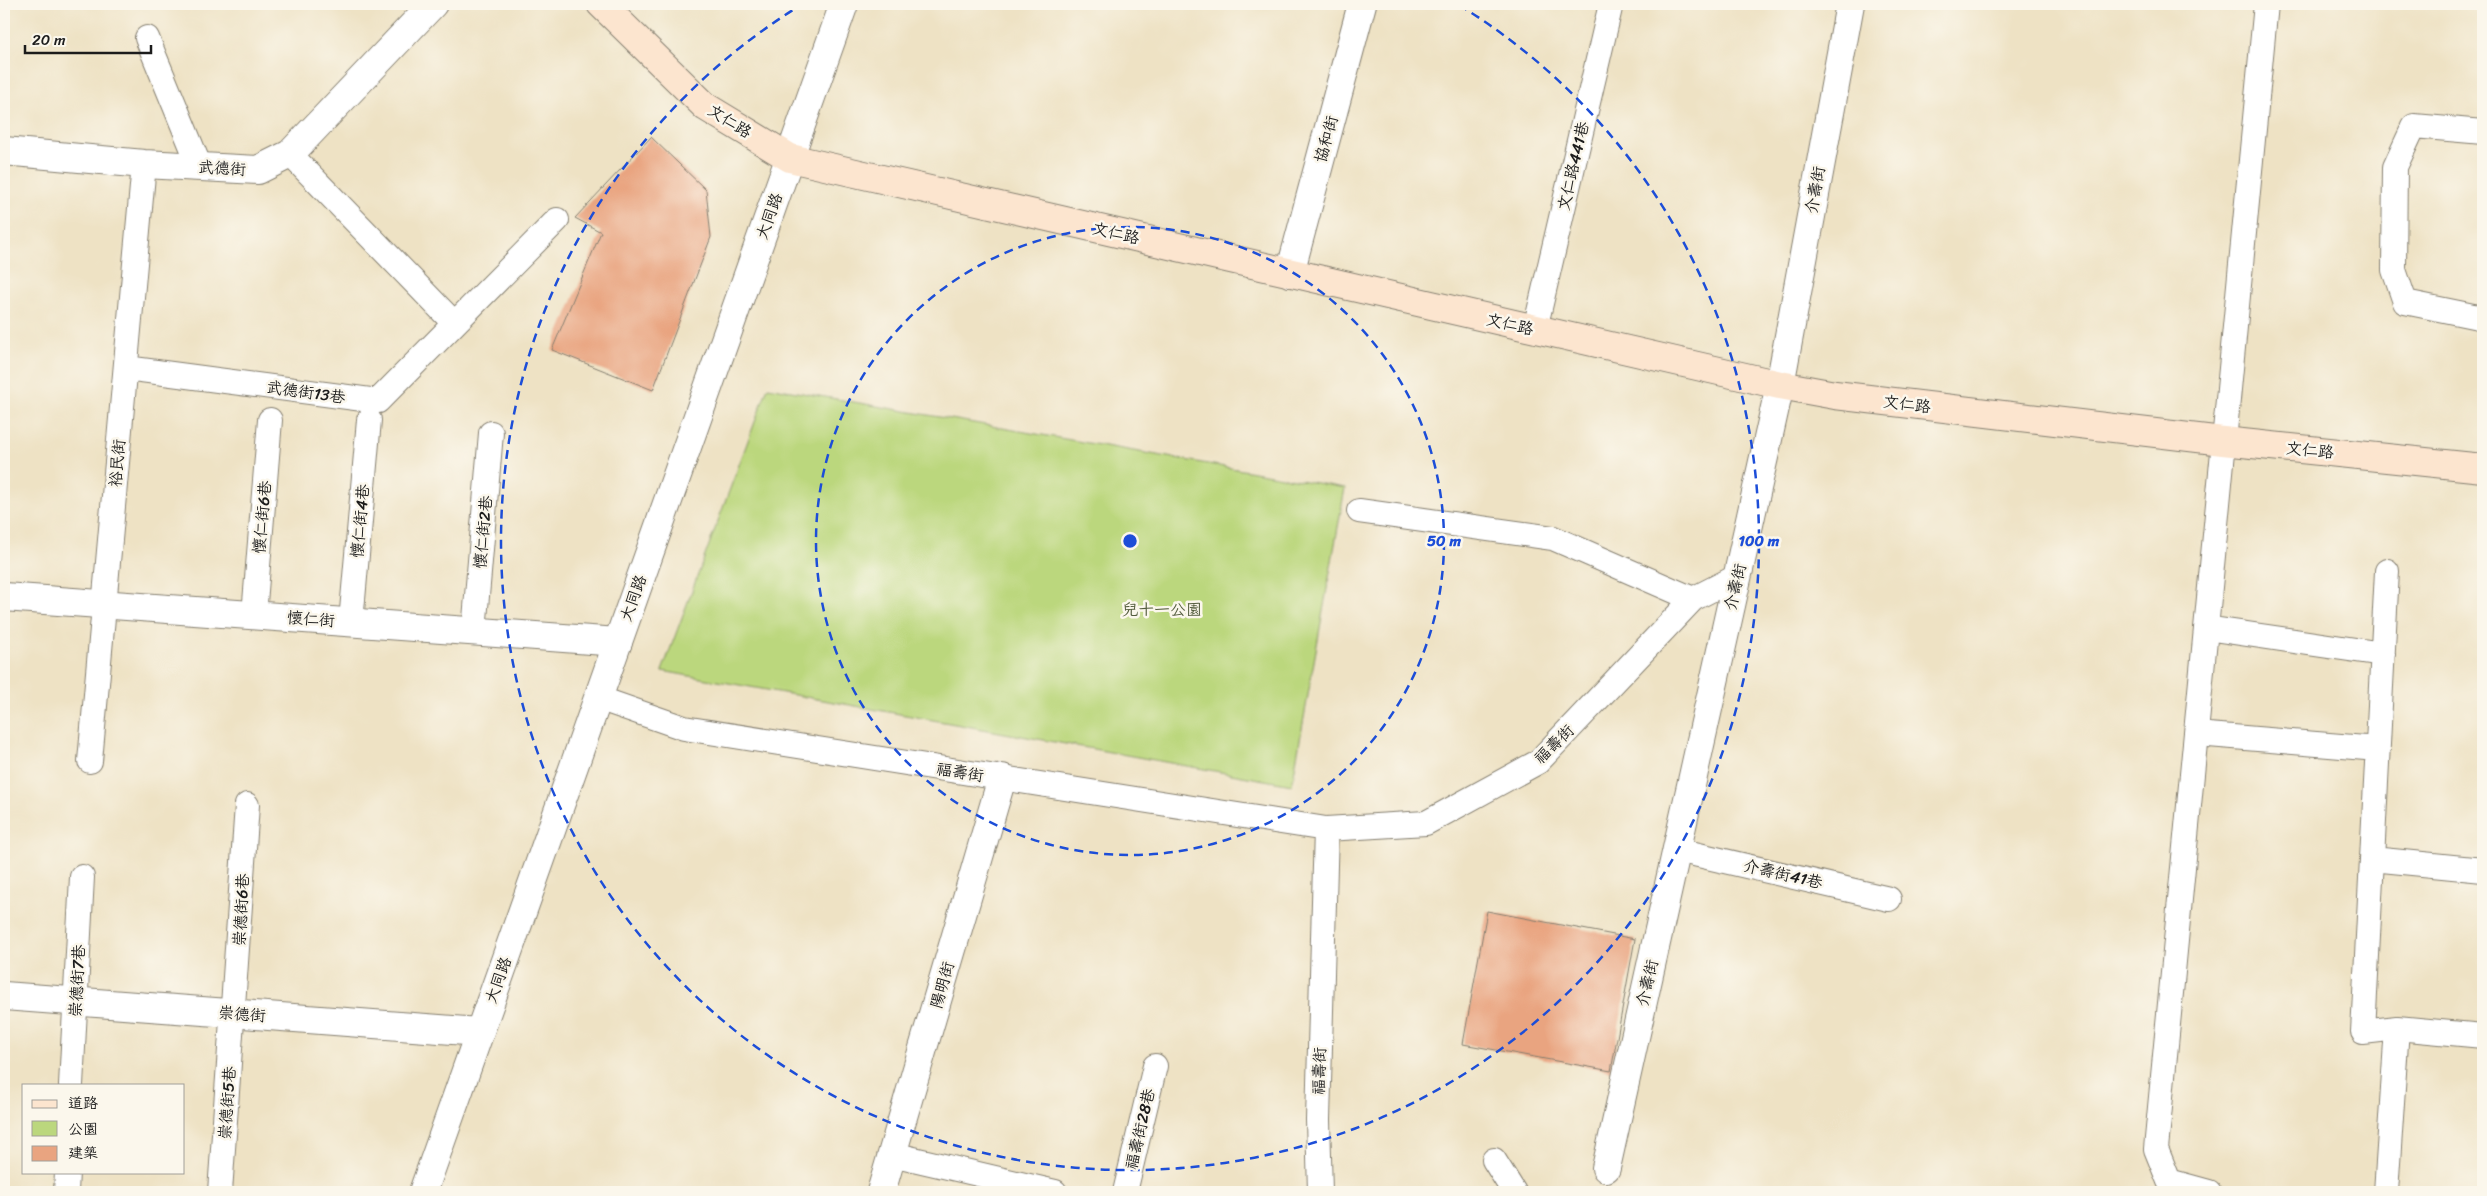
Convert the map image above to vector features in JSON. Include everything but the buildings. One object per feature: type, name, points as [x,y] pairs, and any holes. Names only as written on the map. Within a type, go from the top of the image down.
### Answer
[{"type":"main road","name":"文仁路","points":[[601,4],[706,107],[790,158],[1780,385],[1835,395],[2223,441],[2483,468]]},
{"type":"street","name":"武德街","points":[[4,150],[144,164],[258,170],[290,154],[433,4]]},
{"type":"street","name":"大同路","points":[[423,1192],[844,4]]},
{"type":"street","name":"協和街","points":[[1290,273],[1362,4]]},
{"type":"street","name":"介壽街","points":[[1606,1168],[1780,385],[1850,4]]},
{"type":"street","name":"懷仁街","points":[[4,596],[618,642]]},
{"type":"street","name":"陽明街","points":[[881,1192],[1002,778]]},
{"type":"street","name":"崇德街","points":[[4,996],[479,1032]]},
{"type":"lane","name":"文仁路441巷","points":[[1535,329],[1611,4]]},
{"type":"lane","points":[[2209,1192],[2170,1181],[2156,1148],[2266,4]]},
{"type":"lane","points":[[147,38],[200,167]]},
{"type":"lane","points":[[2483,132],[2414,126],[2395,167],[2394,270],[2405,302],[2483,318]]},
{"type":"lane","points":[[290,154],[454,324]]},
{"type":"lane","name":"裕民街","points":[[90,761],[144,164]]},
{"type":"lane","name":"武德街13巷","points":[[126,368],[378,401],[557,220]]},
{"type":"lane","name":"懷仁街6巷","points":[[254,615],[270,420]]},
{"type":"lane","name":"懷仁街4巷","points":[[351,622],[369,420]]},
{"type":"lane","name":"懷仁街2巷","points":[[474,631],[491,433]]},
{"type":"lane","points":[[1359,511],[1553,538],[1693,599]]},
{"type":"lane","points":[[2387,571],[2363,1032],[2397,1028],[2483,1036]]},
{"type":"lane","name":"福壽街","points":[[598,698],[684,728],[1326,829],[1426,823],[1538,762],[1693,599],[1738,576]]},
{"type":"lane","points":[[2206,628],[2383,654]]},
{"type":"lane","points":[[2196,734],[2378,750]]},
{"type":"lane","name":"崇德街6巷","points":[[234,1014],[247,805]]},
{"type":"lane","name":"福壽街","points":[[1320,1192],[1318,1120],[1326,829]]},
{"type":"lane","name":"介壽街41巷","points":[[1677,850],[1889,899]]},
{"type":"lane","points":[[2372,859],[2483,870]]},
{"type":"lane","name":"崇德街7巷","points":[[71,1084],[82,876]]},
{"type":"lane","name":"崇德街5巷","points":[[220,1192],[234,1014]]},
{"type":"lane","points":[[2386,1192],[2397,1028]]},
{"type":"lane","name":"福壽街28巷","points":[[1125,1192],[1154,1066]]},
{"type":"lane","points":[[892,1154],[1055,1192]]},
{"type":"lane","points":[[1494,1160],[1514,1192]]},
{"type":"lane","points":[[66,1192],[67,1174]]},
{"type":"green space","name":"兒十一公園","points":[[768,387],[1345,488],[1292,785],[662,671]]}]
